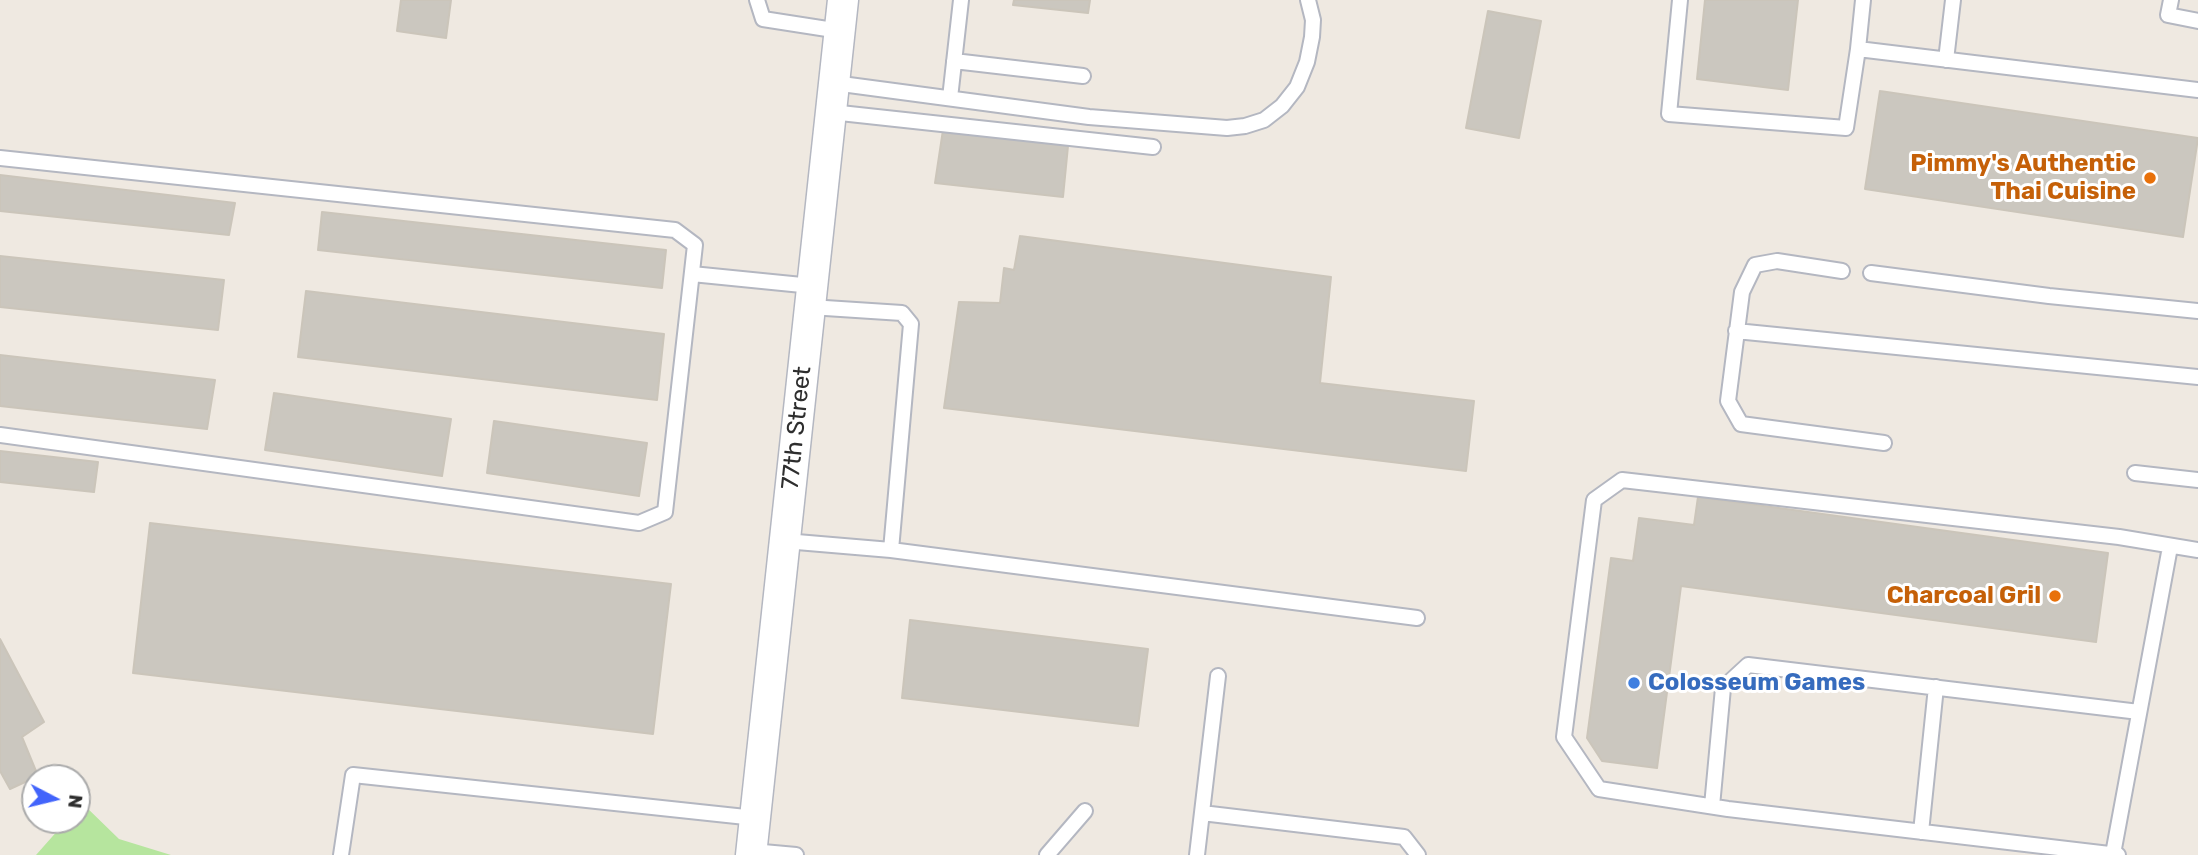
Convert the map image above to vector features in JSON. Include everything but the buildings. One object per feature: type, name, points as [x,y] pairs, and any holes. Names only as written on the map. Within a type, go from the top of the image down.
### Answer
[{"type":"street","name":"77th Street","points":[[751,853],[843,0]]},
{"type":"lane","points":[[757,0],[763,19],[840,31]]},
{"type":"lane","points":[[950,98],[961,0]]},
{"type":"lane","points":[[832,97],[950,98],[1089,117],[1227,128],[1245,126],[1264,120],[1282,106],[1297,87],[1307,62],[1312,37],[1313,20],[1308,0]]},
{"type":"lane","points":[[1680,0],[1669,114],[1846,128],[1863,0]]},
{"type":"lane","points":[[1946,60],[1953,0]]},
{"type":"lane","points":[[2171,0],[2168,15],[2198,21]]},
{"type":"lane","points":[[1858,49],[2198,90]]},
{"type":"lane","points":[[954,61],[1083,76]]},
{"type":"lane","points":[[832,97],[1153,147]]},
{"type":"lane","points":[[0,158],[675,230],[695,245],[665,512],[639,523],[0,435]]},
{"type":"lane","points":[[1842,271],[1777,261],[1755,265],[1742,292],[1728,401],[1741,424],[1884,443]]},
{"type":"lane","points":[[1871,273],[2049,296],[2198,311]]},
{"type":"lane","points":[[692,274],[902,313],[911,324],[891,550]]},
{"type":"lane","points":[[1736,331],[2198,377]]},
{"type":"lane","points":[[2135,473],[2198,480]]},
{"type":"lane","points":[[2169,547],[2115,855],[1712,806],[1599,789],[1564,737],[1594,500],[1622,480],[2119,537],[2198,551]]},
{"type":"lane","points":[[785,541],[891,550],[1417,618]]},
{"type":"lane","points":[[1712,806],[1723,688],[1748,665],[2139,712]]},
{"type":"lane","points":[[1197,855],[1218,676]]},
{"type":"lane","points":[[1921,832],[1936,687]]},
{"type":"lane","points":[[341,855],[353,775],[755,818]]},
{"type":"lane","points":[[1046,855],[1084,811]]},
{"type":"lane","points":[[1202,813],[1404,837],[1418,855]]},
{"type":"lane","points":[[751,853],[796,855]]},
{"type":"green space","points":[[91,812],[119,839],[171,855],[36,855],[55,834],[91,834]]},
{"type":"place","name":"Pimmy's Authentic Thai Cuisine","points":[[2150,178]]},
{"type":"place","name":"Charcoal Gril","points":[[2055,596]]},
{"type":"place","name":"Colosseum Games","points":[[1634,683]]}]
